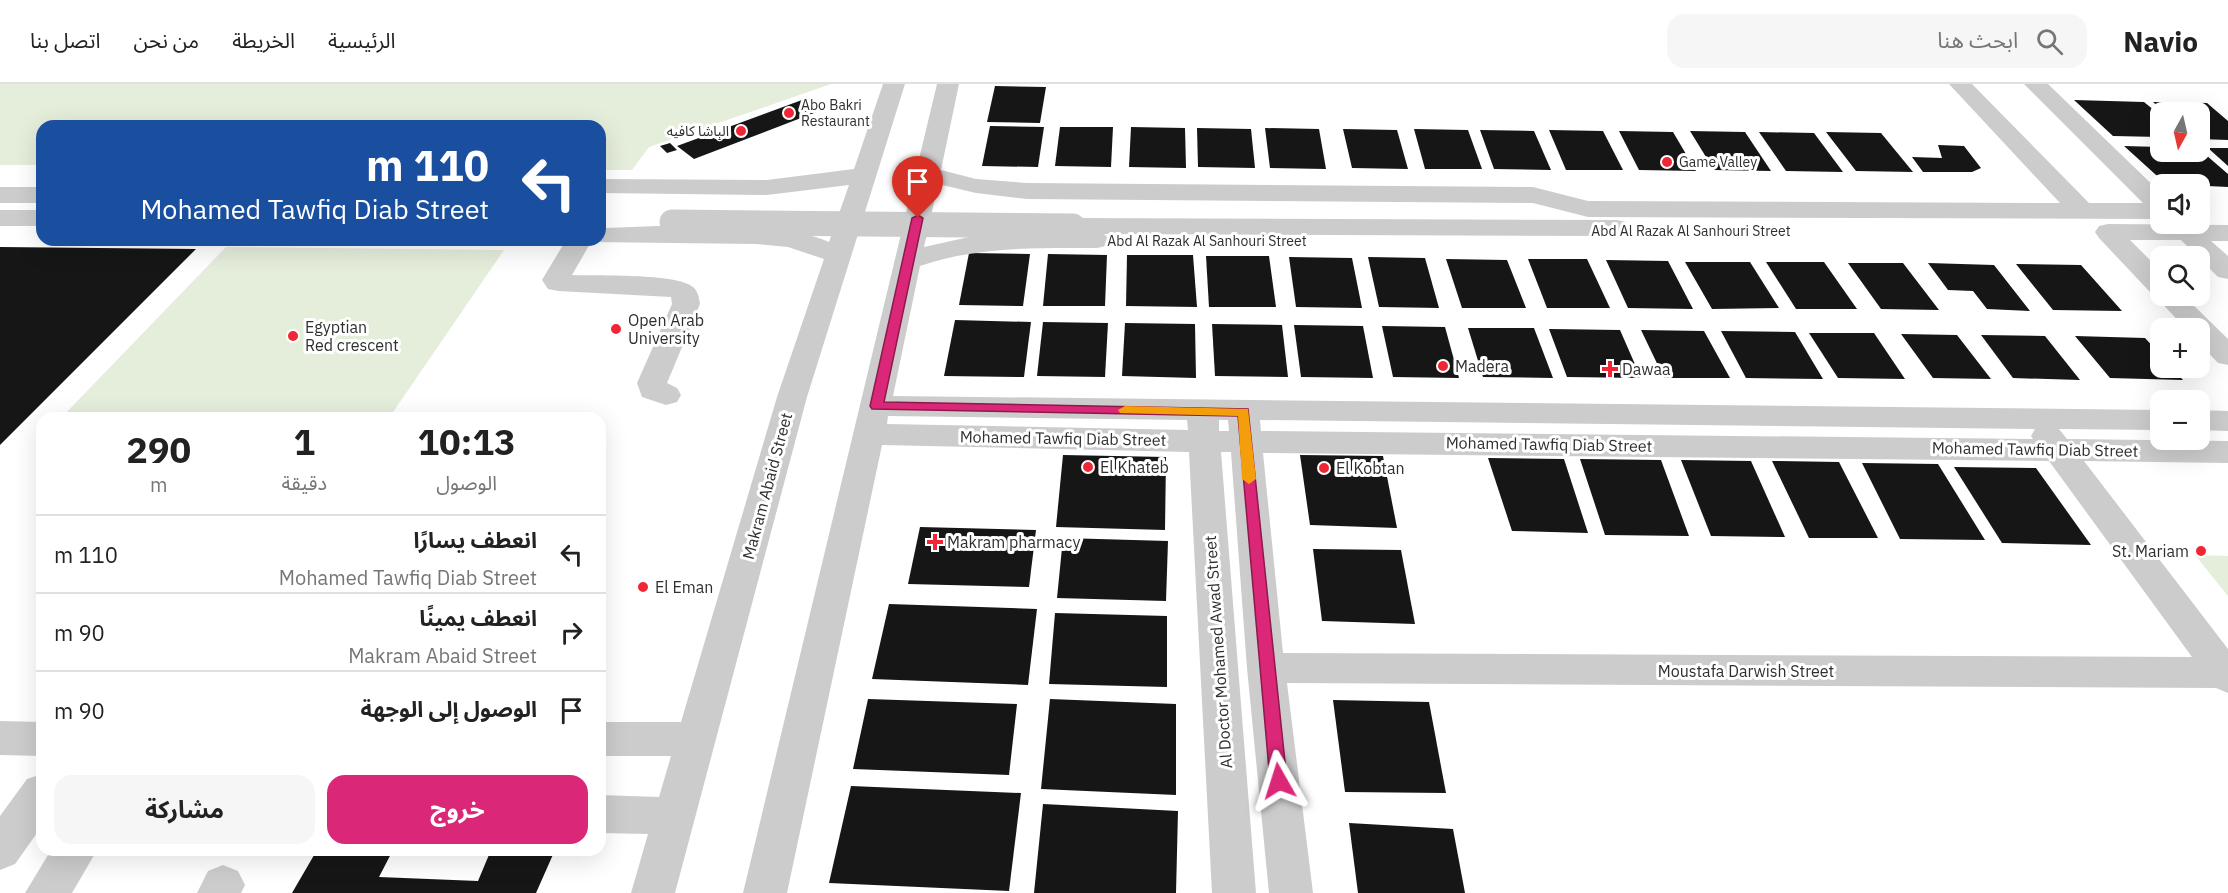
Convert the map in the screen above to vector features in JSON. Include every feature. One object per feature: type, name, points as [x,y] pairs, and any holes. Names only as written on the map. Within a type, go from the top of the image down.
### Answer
[{"type":"street","name":"Makram Abaid Street","points":[[653,893],[792,397],[894,84]]},
{"type":"street","points":[[765,893],[948,84]]},
{"type":"street","points":[[1960,84],[2082,211]]},
{"type":"street","points":[[2035,84],[2150,196]]},
{"type":"street","points":[[606,186],[740,188],[805,185],[865,174]]},
{"type":"street","name":"Abd Al Razak Al Sanhouri Street","points":[[929,174],[976,186],[1026,191],[1506,194],[1552,199],[1590,219],[2108,232],[2150,227]]},
{"type":"street","points":[[728,236],[746,226],[756,213],[757,201],[740,188]]},
{"type":"street","points":[[1020,240],[1006,225],[1002,212],[1010,200],[1026,191]]},
{"type":"street","points":[[0,195],[36,195]]},
{"type":"street","points":[[606,202],[1590,219]]},
{"type":"street","name":"Abd Al Razak Al Sanhouri Street","points":[[907,262],[964,243],[1020,240],[1515,243],[1569,237],[1590,219],[2150,211]]},
{"type":"street","name":"Abd Al Razak Al Sanhouri Street","points":[[2210,217],[2228,212]]},
{"type":"street","points":[[0,218],[36,218]]},
{"type":"street","points":[[606,222],[1590,219]]},
{"type":"street","name":"Abd Al Razak Al Sanhouri Street","points":[[2210,227],[2228,233]]},
{"type":"street","points":[[2108,232],[2150,276]]},
{"type":"street","points":[[2202,234],[2228,271]]},
{"type":"street","points":[[606,236],[728,236],[795,240],[827,249],[838,255]]},
{"type":"street","points":[[576,246],[558,276],[558,283],[672,287],[684,293],[686,304],[652,383],[653,390],[666,395]]},
{"type":"street","points":[[2179,306],[2228,356]]},
{"type":"street","points":[[2035,419],[2227,675]]},
{"type":"street","name":"Mohamed Tawfiq Diab Street","points":[[1245,427],[2035,419],[2150,420]]},
{"type":"street","name":"Mohamed Tawfiq Diab Street","points":[[873,420],[2228,452]]},
{"type":"street","points":[[2210,420],[2228,421]]},
{"type":"street","name":"Al Doctor Mohamed Awad Street","points":[[1203,426],[1234,893]]},
{"type":"street","points":[[1245,427],[1266,668],[1291,893]]},
{"type":"street","name":"Moustafa Darwish Street","points":[[1266,668],[2227,675]]},
{"type":"street","points":[[0,738],[36,739]]},
{"type":"street","points":[[606,739],[697,739]]},
{"type":"street","points":[[0,850],[29,802]]},
{"type":"street","points":[[606,814],[675,816]]},
{"type":"street","points":[[47,893],[72,856]]},
{"type":"green space","points":[[0,84],[831,84],[649,147],[632,170],[606,170],[606,120],[36,120],[36,165],[0,165]]},
{"type":"green space","name":"Egyptian Red crescent","points":[[226,247],[504,250],[393,412],[67,412]]},
{"type":"green space","points":[[2195,555],[2228,556],[2228,596]]},
{"type":"building","points":[[995,86],[1046,87],[1040,123],[987,122]]},
{"type":"building","points":[[810,97],[827,108],[694,159],[677,146]]},
{"type":"building","points":[[2074,100],[2144,102],[2150,107],[2150,137],[2113,136]]},
{"type":"building","points":[[2210,106],[2228,121],[2228,140],[2210,139]]},
{"type":"building","points":[[990,126],[1044,127],[1038,167],[982,166]]},
{"type":"building","points":[[1060,127],[1113,127],[1111,167],[1055,166]]},
{"type":"building","points":[[1131,127],[1185,128],[1186,168],[1129,167]]},
{"type":"building","points":[[1197,128],[1251,129],[1255,168],[1198,167]]},
{"type":"building","points":[[1265,128],[1319,129],[1326,169],[1270,168]]},
{"type":"building","points":[[1343,129],[1397,130],[1408,169],[1352,168]]},
{"type":"building","points":[[1414,129],[1468,130],[1482,169],[1425,169]]},
{"type":"building","points":[[1480,130],[1534,131],[1551,170],[1494,169]]},
{"type":"building","points":[[1549,130],[1603,131],[1623,170],[1566,170]]},
{"type":"building","points":[[1619,131],[1673,132],[1696,171],[1639,170]]},
{"type":"building","points":[[1690,131],[1745,132],[1771,171],[1714,170]]},
{"type":"building","points":[[1759,132],[1814,133],[1843,172],[1786,171]]},
{"type":"building","points":[[1826,132],[1881,133],[1913,172],[1856,171]]},
{"type":"building","points":[[670,143],[677,150],[667,153],[660,146]]},
{"type":"building","points":[[1938,145],[1964,146],[1981,168],[1972,172],[1923,172],[1912,157],[1942,158]]},
{"type":"building","points":[[2124,146],[2150,147],[2150,162],[2210,162],[2210,158],[2228,174],[2228,187],[2210,186],[2210,174],[2155,174]]},
{"type":"building","points":[[2210,148],[2228,148],[2228,166],[2210,150]]},
{"type":"building","points":[[0,247],[196,249],[0,445]]},
{"type":"building","points":[[969,253],[1030,254],[1023,306],[959,305]]},
{"type":"building","points":[[1048,254],[1107,255],[1105,306],[1043,306]]},
{"type":"building","points":[[1127,255],[1193,255],[1197,307],[1126,306]]},
{"type":"building","points":[[1206,256],[1269,256],[1276,307],[1209,307]]},
{"type":"building","points":[[1289,257],[1352,258],[1362,308],[1296,307]]},
{"type":"building","points":[[1368,257],[1425,258],[1439,308],[1379,307]]},
{"type":"building","points":[[1446,259],[1507,260],[1526,308],[1462,308]]},
{"type":"building","points":[[1528,259],[1587,259],[1610,308],[1547,308]]},
{"type":"building","points":[[1606,260],[1668,261],[1693,309],[1628,308]]},
{"type":"building","points":[[1685,262],[1750,262],[1779,308],[1712,309]]},
{"type":"building","points":[[1766,262],[1824,262],[1857,309],[1796,309]]},
{"type":"building","points":[[1848,263],[1903,263],[1939,310],[1881,309]]},
{"type":"building","points":[[1928,263],[1994,265],[2030,311],[1987,309],[1973,291],[1948,290]]},
{"type":"building","points":[[2016,264],[2081,265],[2122,311],[2053,310]]},
{"type":"building","points":[[955,320],[1031,322],[1024,377],[944,376]]},
{"type":"building","points":[[1043,322],[1108,323],[1105,377],[1037,376]]},
{"type":"building","points":[[1125,323],[1195,324],[1196,378],[1122,376]]},
{"type":"building","points":[[1212,324],[1282,325],[1288,377],[1215,376]]},
{"type":"building","points":[[1294,325],[1363,326],[1373,378],[1301,377]]},
{"type":"building","points":[[1382,326],[1445,327],[1459,378],[1393,377]]},
{"type":"building","points":[[1468,328],[1534,328],[1553,378],[1483,377]]},
{"type":"building","points":[[1549,329],[1620,330],[1641,378],[1567,377]]},
{"type":"building","points":[[1641,330],[1704,331],[1730,378],[1664,378]]},
{"type":"building","points":[[1721,331],[1795,332],[1823,379],[1746,378]]},
{"type":"building","points":[[1809,333],[1874,333],[1905,379],[1838,378]]},
{"type":"building","points":[[1901,334],[1957,335],[1991,379],[1933,378]]},
{"type":"building","points":[[1981,335],[2045,336],[2080,380],[2013,378]]},
{"type":"building","points":[[2075,336],[2145,338],[2150,343],[2150,378],[2181,378],[2183,380],[2110,378]]},
{"type":"building","points":[[1063,455],[1166,457],[1165,530],[1056,527]]},
{"type":"building","points":[[1300,455],[1383,456],[1397,528],[1310,525]]},
{"type":"building","points":[[1488,458],[1564,459],[1588,533],[1512,531]]},
{"type":"building","points":[[1580,459],[1661,460],[1689,536],[1605,535]]},
{"type":"building","points":[[1681,460],[1751,461],[1785,537],[1711,536]]},
{"type":"building","points":[[1772,461],[1839,462],[1878,538],[1809,538]]},
{"type":"building","points":[[1862,463],[1938,464],[1985,540],[1900,539]]},
{"type":"building","points":[[1954,467],[2036,468],[2091,545],[2002,543]]},
{"type":"building","points":[[920,527],[1036,530],[1029,587],[908,584]]},
{"type":"building","points":[[1063,538],[1168,541],[1166,601],[1057,598]]},
{"type":"building","points":[[1313,549],[1401,550],[1415,624],[1322,621]]},
{"type":"building","points":[[889,604],[1037,609],[1028,685],[872,679]]},
{"type":"building","points":[[1055,613],[1167,616],[1167,687],[1049,684]]},
{"type":"building","points":[[868,699],[1017,704],[1009,775],[853,769]]},
{"type":"building","points":[[1050,699],[1176,704],[1176,795],[1041,789]]},
{"type":"building","points":[[1333,700],[1429,702],[1446,793],[1345,792]]},
{"type":"building","points":[[851,786],[1021,793],[1009,891],[829,883]]},
{"type":"building","points":[[1043,804],[1178,811],[1176,893],[1034,893]]},
{"type":"building","points":[[1349,823],[1453,829],[1465,893],[1358,893]]},
{"type":"building","points":[[314,856],[390,856],[379,877],[478,881],[488,856],[552,856],[536,893],[292,893]]},
{"type":"slow traffic","points":[[1125,410],[1244,412],[1249,479]]},
{"type":"place","name":"Abo Bakri Restaurant","points":[[789,113]]},
{"type":"place","name":"الباشا كافيه","points":[[741,131]]},
{"type":"place","name":"Game Valley","points":[[1667,162]]},
{"type":"place","name":"Open Arab University","points":[[616,329]]},
{"type":"place","name":"Egyptian Red crescent","points":[[293,336]]},
{"type":"place","name":"Madera","points":[[1443,366]]},
{"type":"place","name":"Dawaa","points":[[1610,369]]},
{"type":"place","name":"El Khateb","points":[[1088,467]]},
{"type":"place","name":"El Kobtan","points":[[1324,468]]},
{"type":"place","name":"Makram pharmacy","points":[[935,542]]},
{"type":"place","name":"St. Mariam","points":[[2201,551]]},
{"type":"place","name":"El Eman","points":[[643,587]]},
{"type":"route","points":[[918,218],[876,406],[1244,412],[1266,668],[1279,781]]}]
